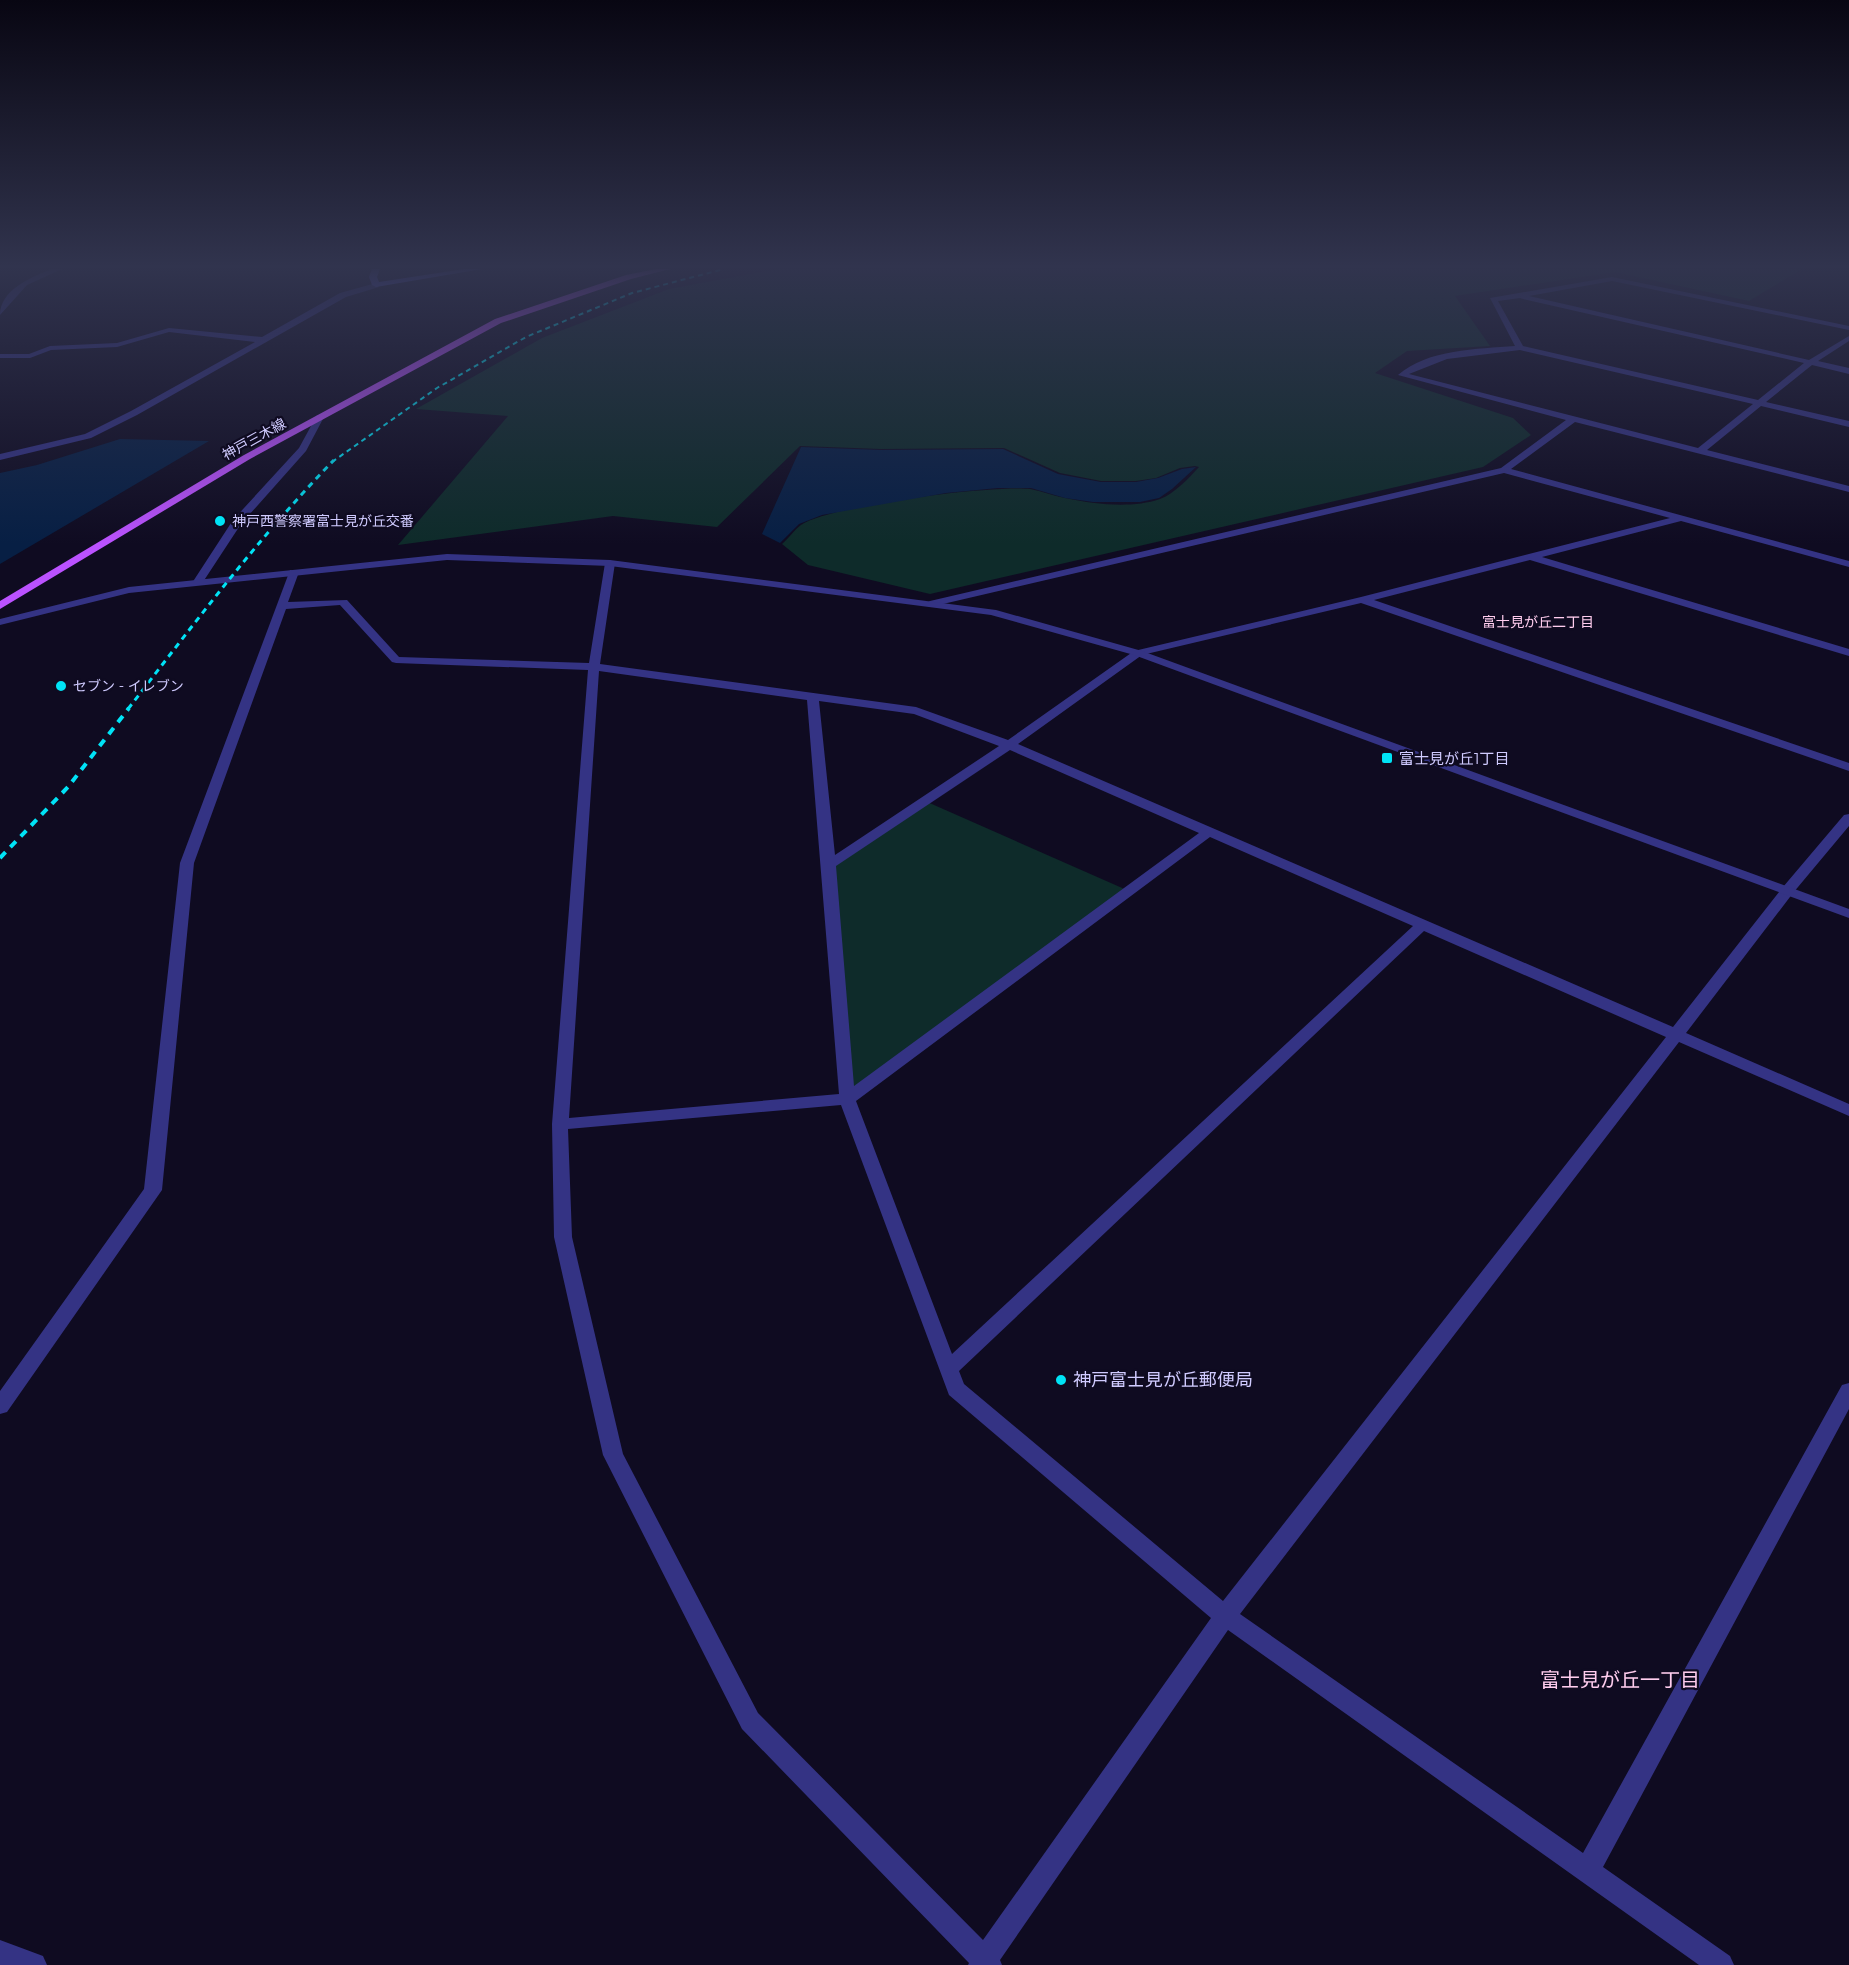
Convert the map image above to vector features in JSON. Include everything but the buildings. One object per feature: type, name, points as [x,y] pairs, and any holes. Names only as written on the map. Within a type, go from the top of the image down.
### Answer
[{"type":"main road","name":"神戸三木線","points":[[0,606],[246,457],[424,361]]},
{"type":"street","points":[[0,457],[88,435],[134,413],[226,361]]},
{"type":"street","points":[[1431,361],[1402,375],[1849,489]]},
{"type":"street","points":[[1575,361],[1849,424]]},
{"type":"street","points":[[1805,361],[1849,371]]},
{"type":"street","points":[[1700,451],[1811,362]]},
{"type":"street","points":[[197,582],[237,522],[303,449],[320,417]]},
{"type":"street","points":[[930,604],[1504,470],[1573,419]]},
{"type":"street","points":[[1504,470],[1849,564]]},
{"type":"street","points":[[829,865],[1009,745],[1138,653],[1362,600],[1682,518]]},
{"type":"street","points":[[0,622],[129,590],[447,557],[610,563],[992,612],[1138,653],[1849,914]]},
{"type":"street","points":[[1531,557],[1849,653]]},
{"type":"street","points":[[610,563],[594,667],[560,1124],[563,1237],[613,1455],[750,1721],[985,1964],[1225,1616],[1788,890],[1849,818]]},
{"type":"street","points":[[0,1406],[153,1190],[187,863],[294,572]]},
{"type":"street","points":[[1362,600],[1849,767]]},
{"type":"street","points":[[282,606],[343,602],[396,660],[594,667],[916,711],[1009,745],[1849,1110]]},
{"type":"street","points":[[813,697],[847,1099],[956,1389],[1225,1616],[1721,1965]]},
{"type":"street","points":[[560,1124],[847,1099],[1209,832]]},
{"type":"street","points":[[948,1370],[1422,925]]},
{"type":"street","points":[[1587,1871],[1849,1391]]},
{"type":"street","points":[[0,1953],[34,1965]]},
{"type":"green space","points":[[502,361],[1393,361],[1375,373],[1513,418],[1531,435],[1483,467],[930,594],[808,565],[782,544],[801,525],[844,510],[949,493],[1030,489],[1100,504],[1125,505],[1149,502],[1171,493],[1199,467],[1180,468],[1156,478],[1136,481],[1101,481],[1060,473],[1004,448],[881,449],[800,446],[717,527],[613,516],[398,545],[508,416],[416,409]]},
{"type":"green space","points":[[925,801],[1129,891],[847,1099],[829,865]]},
{"type":"water","points":[[120,439],[209,441],[0,564],[0,473],[37,465]]},
{"type":"water","points":[[801,447],[881,450],[1003,449],[1058,474],[1101,482],[1136,482],[1196,467],[1159,498],[1140,502],[1093,502],[1065,498],[1031,488],[998,488],[946,493],[822,515],[799,524],[780,543],[762,534]]},
{"type":"railway","points":[[332,462],[437,388],[485,361]]},
{"type":"railway","points":[[128,709],[253,551],[332,462]]},
{"type":"railway","points":[[0,858],[68,787],[129,708]]},
{"type":"place","name":"神戸西警察署富士見が丘交番","points":[[220,521]]},
{"type":"place","name":"セブン - イレブン","points":[[61,686]]},
{"type":"place","name":"富士見が丘1丁目","points":[[1387,758]]},
{"type":"place","name":"神戸富士見が丘郵便局","points":[[1061,1380]]},
{"type":"district","name":"富士見が丘二丁目","points":[[1538,622]]},
{"type":"district","name":"富士見が丘一丁目","points":[[1620,1680]]}]
